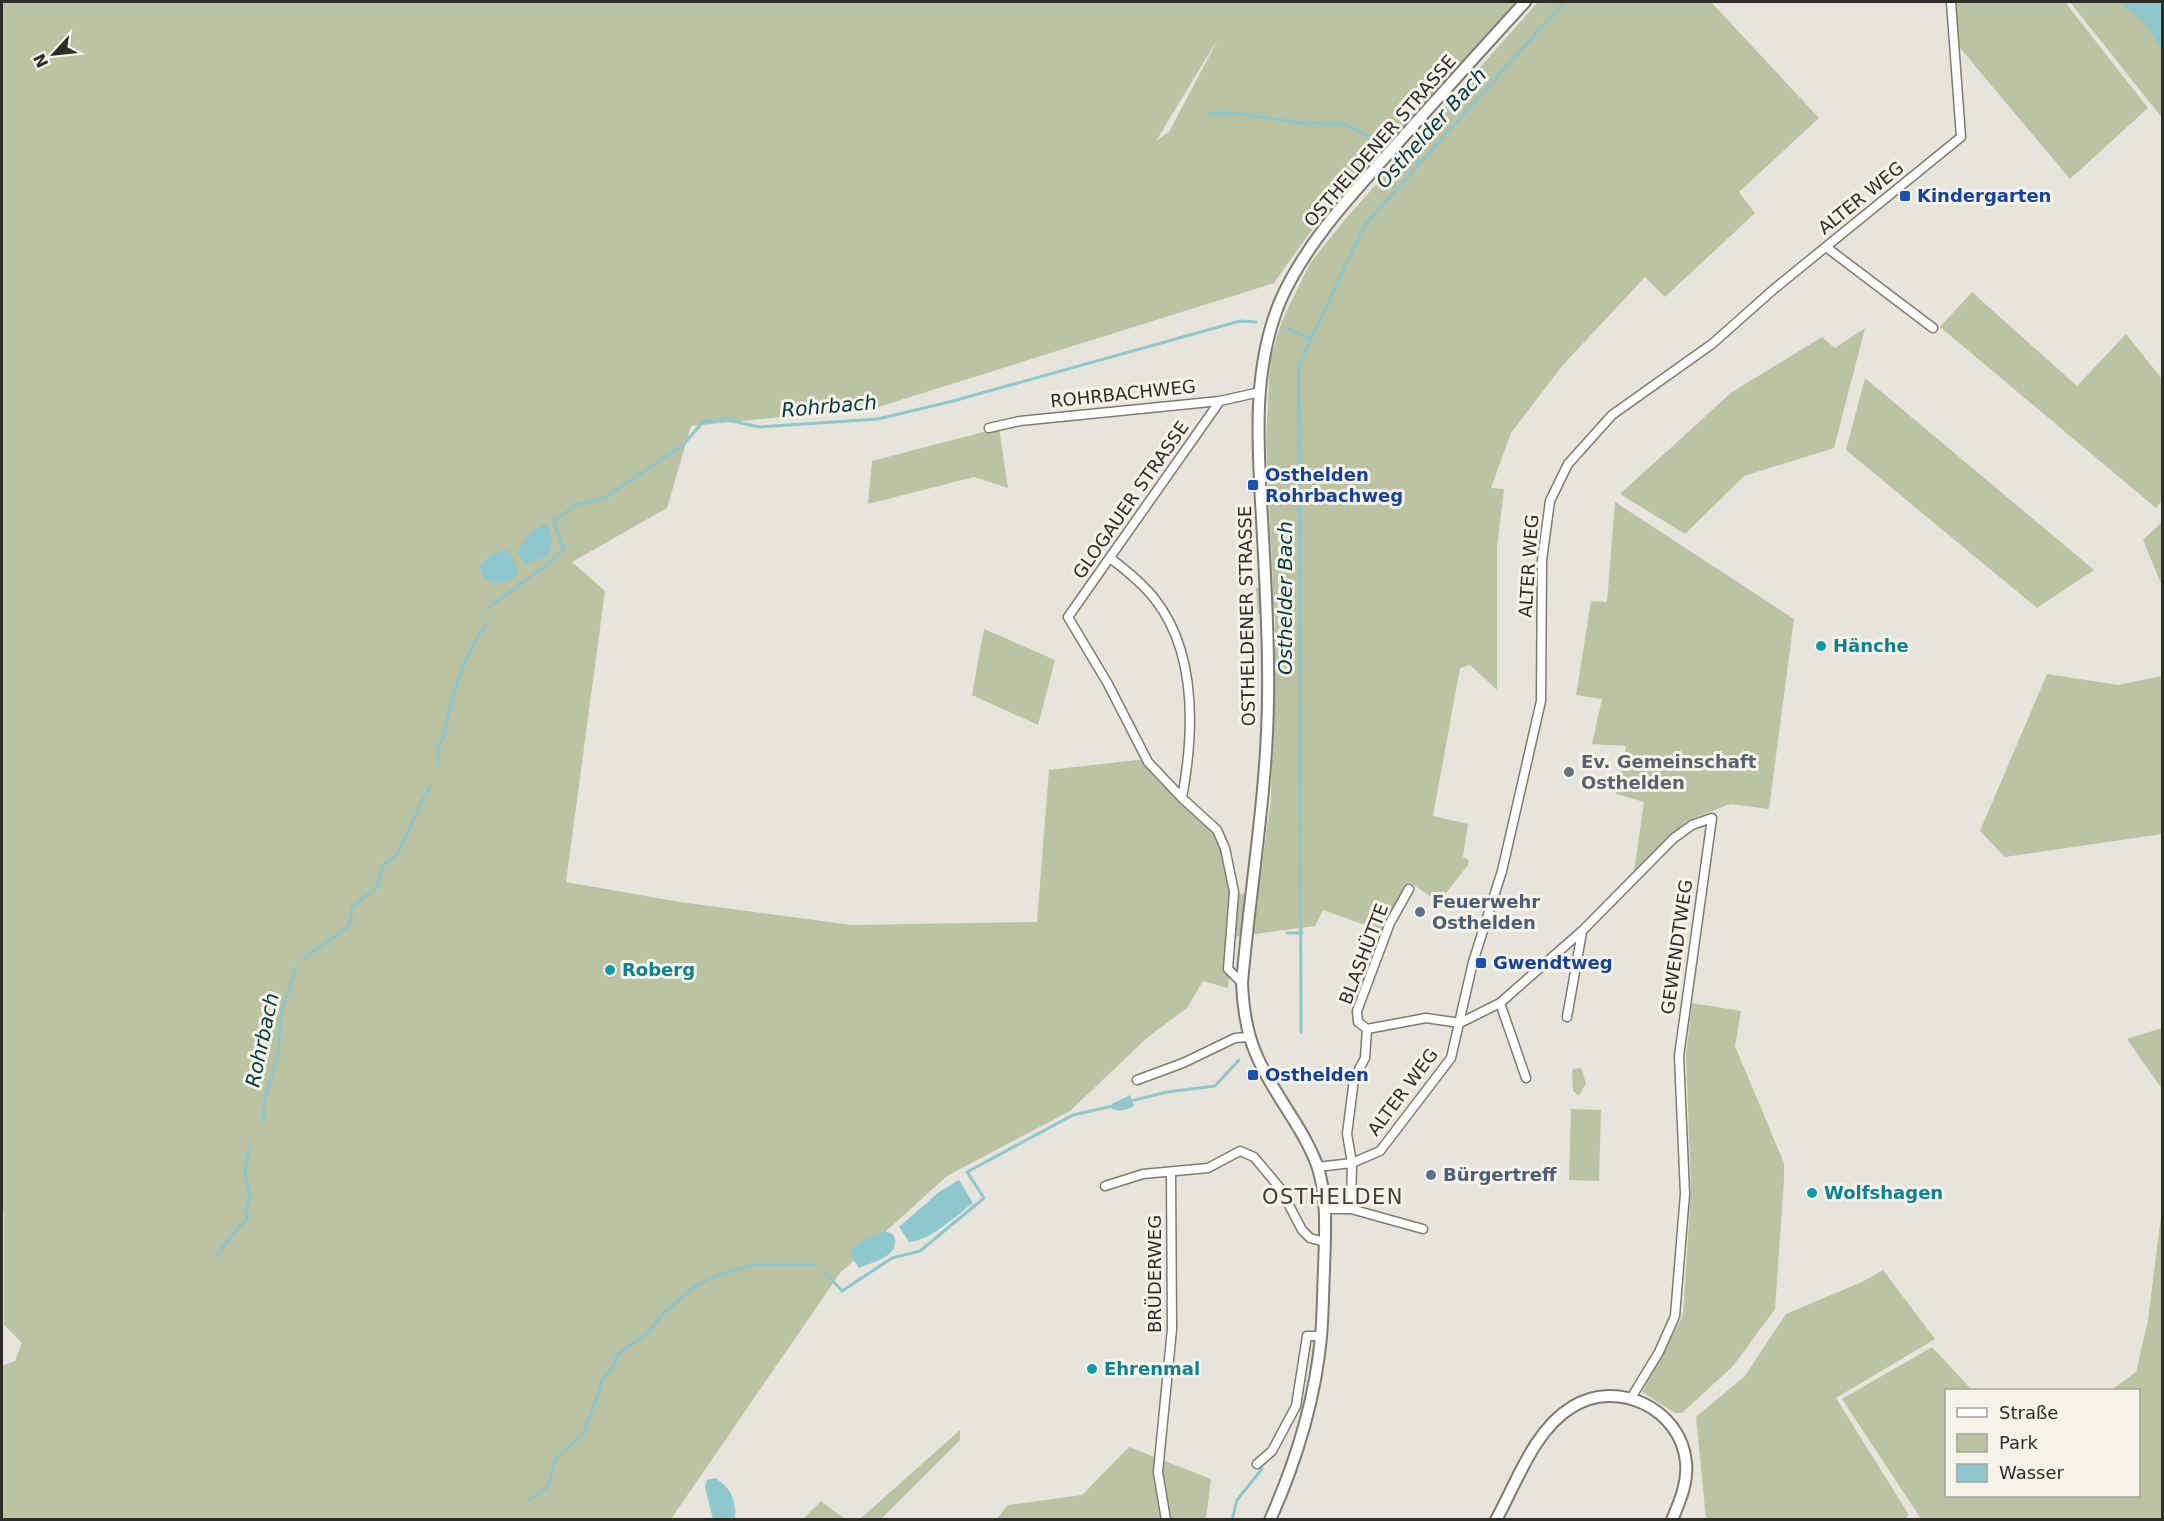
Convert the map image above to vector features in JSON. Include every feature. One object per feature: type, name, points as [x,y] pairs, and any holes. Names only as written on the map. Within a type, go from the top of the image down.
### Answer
[{"type":"main road","name":"OSTHELDENER STRASSE","points":[[1270,1520],[1300,1446],[1316,1371],[1321,1336],[1325,1242],[1324,1209],[1317,1167],[1301,1131],[1256,1056],[1249,1037],[1243,1007],[1242,983],[1263,792],[1268,702],[1268,617],[1259,450],[1260,392],[1271,330],[1281,299],[1301,260],[1338,211],[1524,2]]},
{"type":"main road","points":[[1496,1520],[1531,1454],[1548,1428],[1560,1415],[1572,1406],[1594,1398],[1616,1395],[1631,1398],[1659,1412],[1670,1423],[1683,1448],[1686,1476],[1684,1490],[1672,1520]]},
{"type":"street","name":"ALTER WEG","points":[[1317,1167],[1352,1164],[1380,1150],[1451,1058],[1473,962],[1502,871],[1541,701],[1542,560],[1550,501],[1556,484],[1568,464],[1612,415],[1712,344],[1774,289],[1961,138],[1952,2]]},
{"type":"street","points":[[1826,247],[1933,328]]},
{"type":"street","name":"ROHRBACHWEG","points":[[989,428],[1020,421],[1220,401],[1260,392]]},
{"type":"street","name":"GLOGAUER STRASSE","points":[[1182,798],[1148,762],[1108,684],[1068,617],[1220,401]]},
{"type":"street","points":[[1110,558],[1136,579],[1155,600],[1177,636],[1186,668],[1189,697],[1188,765],[1182,798],[1217,830],[1225,848],[1234,892],[1228,969],[1242,983]]},
{"type":"street","name":"GEWENDTWEG","points":[[1460,1023],[1500,1003],[1582,931],[1674,838],[1692,825],[1712,818],[1679,1056],[1685,1194],[1675,1316],[1659,1352],[1631,1398]]},
{"type":"street","name":"BLASHÜTTE","points":[[1410,889],[1390,923],[1357,1011],[1358,1022],[1367,1029],[1426,1018],[1460,1023]]},
{"type":"street","points":[[1567,1017],[1582,931]]},
{"type":"street","points":[[1500,1003],[1526,1078]]},
{"type":"street","name":"BLASHÜTTE","points":[[1351,1209],[1352,1164],[1347,1134],[1354,1079],[1365,1058],[1367,1029]]},
{"type":"street","points":[[1137,1080],[1183,1063],[1235,1038],[1249,1037]]},
{"type":"street","points":[[1105,1186],[1143,1174],[1208,1168],[1240,1151],[1254,1157],[1280,1188],[1302,1230],[1310,1238],[1325,1242]]},
{"type":"street","name":"BRÜDERWEG","points":[[1166,1520],[1158,1472],[1172,1329],[1171,1172]]},
{"type":"street","points":[[1324,1209],[1351,1209],[1423,1229]]},
{"type":"street","points":[[1257,1464],[1272,1452],[1296,1406],[1307,1335],[1321,1336]]},
{"type":"green space","points":[[2,2],[1519,2],[1311,231],[1274,283],[875,408],[691,426],[667,508],[572,562],[605,591],[566,882],[680,902],[852,925],[1037,922],[1049,770],[1146,759],[1220,830],[1239,894],[1258,892],[1271,800],[1275,616],[1258,614],[1256,588],[1273,589],[1266,443],[1270,359],[1282,321],[1310,263],[1348,216],[1538,2],[1711,2],[1819,118],[1739,192],[1755,213],[1665,297],[1645,277],[1562,366],[1511,433],[1491,488],[1504,489],[1497,547],[1497,690],[1470,665],[1460,668],[1433,816],[1468,824],[1463,857],[1469,860],[1468,865],[1439,902],[1409,882],[1382,931],[1323,910],[1315,926],[1234,937],[1228,988],[1203,981],[1187,1008],[1148,1037],[1070,1111],[947,1176],[840,1273],[671,1519],[2,1519],[2,1366],[15,1361],[22,1343],[4,1325],[2,1197]],"holes":[[[1217,41],[1169,132],[1156,141]]]},
{"type":"green space","points":[[1955,2],[2065,2],[2148,108],[2070,179],[1960,48]]},
{"type":"green space","points":[[2070,2],[2162,2],[2162,118]]},
{"type":"green space","points":[[1972,292],[2077,386],[2126,334],[2162,379],[2162,501],[2156,508],[1940,327]]},
{"type":"green space","points":[[1865,328],[1834,448],[1744,476],[1685,534],[1620,494],[1732,392],[1822,337],[1835,348]]},
{"type":"green space","points":[[1865,378],[2094,570],[2037,608],[1846,450]]},
{"type":"green space","points":[[999,428],[1008,488],[974,477],[868,504],[872,461]]},
{"type":"green space","points":[[1615,502],[1794,619],[1769,809],[1730,804],[1687,821],[1634,872],[1644,802],[1616,794],[1626,746],[1592,744],[1602,699],[1576,695],[1591,601],[1607,602]]},
{"type":"green space","points":[[2162,522],[2162,586],[2143,540]]},
{"type":"green space","points":[[984,629],[1055,660],[1038,725],[972,695]]},
{"type":"green space","points":[[2047,674],[2118,685],[2162,676],[2162,834],[2005,857],[1980,831]]},
{"type":"green space","points":[[1692,1003],[1741,1011],[1735,1046],[1784,1163],[1784,1180],[1775,1309],[1733,1366],[1682,1413],[1675,1413],[1642,1392],[1683,1315],[1691,1191],[1686,1055]]},
{"type":"green space","points":[[2162,1028],[2162,1089],[2127,1039]]},
{"type":"green space","points":[[1581,1068],[1586,1083],[1579,1096],[1573,1091],[1572,1073],[1573,1069]]},
{"type":"green space","points":[[1571,1109],[1601,1110],[1599,1181],[1569,1180]]},
{"type":"green space","points":[[2162,1208],[2162,1519],[1921,1519],[1842,1399],[1932,1347],[1971,1389],[1945,1389],[1945,1497],[2140,1497],[2140,1389],[2112,1389],[2136,1372],[2148,1320]]},
{"type":"green space","points":[[1883,1270],[1935,1339],[1836,1398],[1909,1515],[1904,1520],[1706,1519],[1696,1417],[1745,1376],[1786,1314],[1862,1282]]},
{"type":"green space","points":[[960,1430],[960,1440],[881,1519],[860,1519]]},
{"type":"green space","points":[[1129,1447],[1211,1479],[1206,1519],[996,1520],[1008,1505],[1082,1495]]},
{"type":"green space","points":[[821,1501],[845,1519],[803,1519]]},
{"type":"water","points":[[2119,2],[2162,2],[2162,51],[2146,24]]},
{"type":"water","points":[[544,524],[549,527],[552,544],[548,555],[526,565],[517,552],[531,532]]},
{"type":"water","points":[[508,549],[518,571],[514,579],[495,584],[484,579],[479,566],[493,554]]},
{"type":"water","points":[[1130,1095],[1134,1106],[1123,1110],[1112,1109],[1112,1104]]},
{"type":"water","points":[[959,1180],[973,1203],[935,1232],[909,1242],[899,1227],[939,1192]]},
{"type":"water","points":[[885,1231],[895,1238],[892,1251],[883,1258],[859,1268],[853,1259],[851,1249],[866,1239]]},
{"type":"water","points":[[715,1478],[729,1490],[732,1496],[735,1519],[713,1519],[705,1487],[707,1480]]},
{"type":"waterway","name":"Osthelder Bach","points":[[1301,1032],[1299,365],[1364,226],[1564,2]]},
{"type":"waterway","points":[[1208,113],[1242,114],[1302,123],[1344,124],[1383,144]]},
{"type":"waterway","points":[[1406,156],[1420,163]]},
{"type":"waterway","name":"Rohrbach","points":[[488,608],[551,562],[564,548],[553,521],[576,505],[606,497],[683,445],[703,422],[724,419],[759,427],[878,419],[953,401],[1240,321],[1256,322]]},
{"type":"waterway","name":"Rohrbach","points":[[1288,329],[1311,339]]},
{"type":"waterway","name":"Rohrbach","points":[[438,765],[438,745],[443,738],[459,678],[471,650],[487,623]]},
{"type":"waterway","name":"Rohrbach","points":[[303,959],[349,926],[352,907],[377,887],[383,865],[397,855],[431,786]]},
{"type":"waterway","points":[[1287,933],[1302,933]]},
{"type":"waterway","name":"Rohrbach","points":[[263,1121],[265,1098],[278,1053],[281,1013],[296,968]]},
{"type":"waterway","points":[[1131,1101],[1167,1092],[1215,1086],[1239,1060]]},
{"type":"waterway","points":[[826,1273],[842,1291],[892,1258],[920,1251],[984,1198],[967,1172],[1073,1115],[1113,1106]]},
{"type":"waterway","name":"Rohrbach","points":[[217,1254],[248,1219],[245,1210],[251,1198],[245,1172],[251,1147]]},
{"type":"waterway","points":[[528,1501],[548,1487],[555,1459],[583,1434],[600,1389],[600,1383],[616,1363],[615,1358],[647,1334],[662,1315],[694,1287],[715,1276],[753,1265],[816,1265]]},
{"type":"waterway","name":"Osthelder Bach","points":[[1232,1520],[1237,1500],[1262,1469]]},
{"type":"place","name":"Kindergarten","points":[[1905,196]]},
{"type":"place","name":"Osthelden Rohrbachweg","points":[[1253,485]]},
{"type":"place","name":"Hänche","points":[[1821,646]]},
{"type":"place","name":"Ev. Gemeinschaft Osthelden","points":[[1569,772]]},
{"type":"place","name":"Feuerwehr Osthelden","points":[[1420,912]]},
{"type":"place","name":"Gwendtweg","points":[[1481,963]]},
{"type":"place","name":"Roberg","points":[[610,970]]},
{"type":"place","name":"Osthelden","points":[[1253,1075]]},
{"type":"place","name":"Bürgertreff","points":[[1431,1175]]},
{"type":"place","name":"Wolfshagen","points":[[1812,1193]]},
{"type":"place","name":"Ehrenmal","points":[[1092,1369]]},
{"type":"district","name":"OSTHELDEN","points":[[1333,1197]]}]
